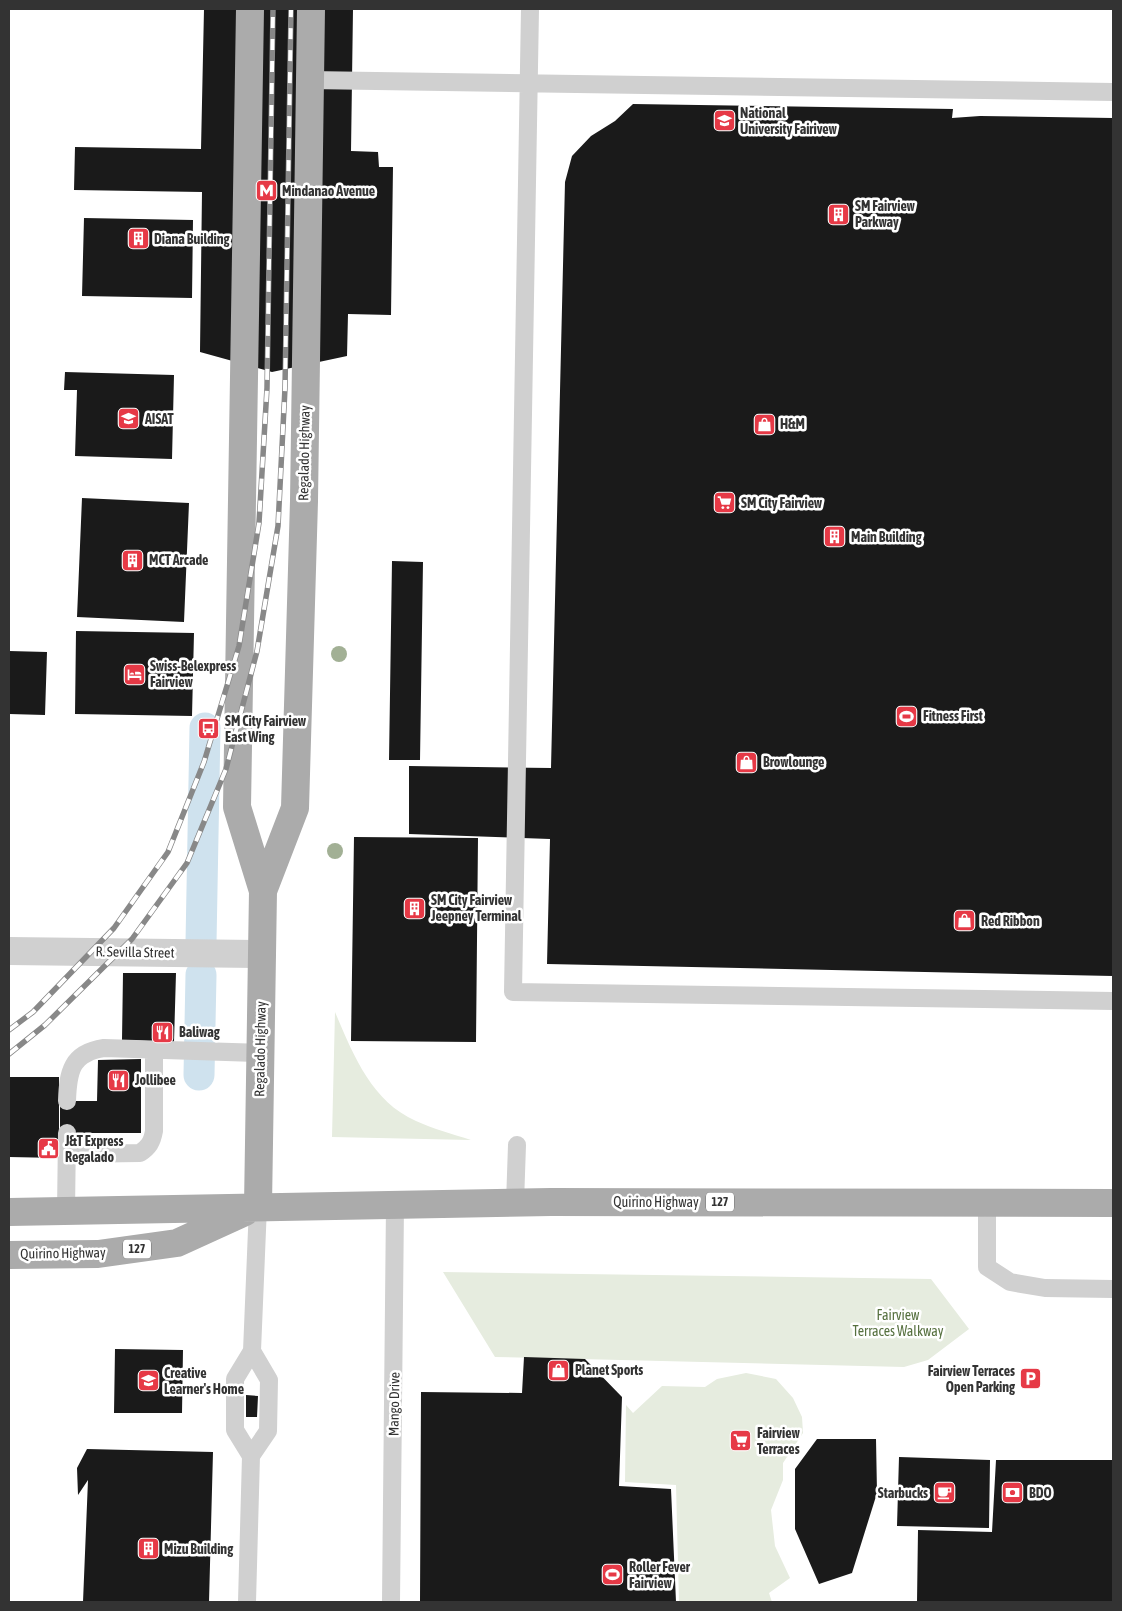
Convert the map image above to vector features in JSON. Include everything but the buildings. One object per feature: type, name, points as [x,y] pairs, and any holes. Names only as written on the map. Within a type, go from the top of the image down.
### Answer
[{"type":"main road","name":"Regalado Highway","points":[[250,9],[237,807],[263,891],[258,1206]]},
{"type":"main road","name":"Regalado Highway","points":[[263,891],[295,808],[304,491],[311,9]]},
{"type":"main road","name":"Quirino Highway","points":[[9,1212],[258,1206],[515,1203],[1113,1203]]},
{"type":"main road","name":"Quirino Highway","points":[[9,1255],[98,1254],[177,1243],[258,1206]]},
{"type":"street","name":"R. Sevilla Street","points":[[9,951],[262,954]]},
{"type":"lane","points":[[530,9],[513,992],[1113,1001]]},
{"type":"lane","points":[[309,80],[1113,92]]},
{"type":"lane","points":[[67,1102],[68,1078],[74,1064],[82,1055],[92,1050],[104,1048],[260,1053]]},
{"type":"lane","points":[[67,1154],[140,1153],[152,1142],[154,1131],[154,1049]]},
{"type":"lane","points":[[66,1212],[67,1133]]},
{"type":"lane","points":[[515,1203],[517,1145]]},
{"type":"lane","points":[[988,1202],[987,1267],[1010,1282],[1045,1288],[1113,1289]]},
{"type":"lane","name":"Mango Drive","points":[[391,1602],[395,1205]]},
{"type":"lane","points":[[251,1456],[234,1430],[235,1379],[252,1351],[258,1206]]},
{"type":"lane","points":[[247,1602],[251,1456],[268,1430],[269,1380],[252,1351]]},
{"type":"green space","points":[[335,1012],[365,1075],[387,1101],[400,1112],[416,1121],[471,1140],[332,1137]]},
{"type":"green space","name":"Fairview Terraces Walkway","points":[[443,1272],[931,1279],[969,1329],[928,1360],[904,1367],[495,1357]]},
{"type":"green space","points":[[746,1373],[776,1379],[793,1398],[802,1417],[803,1433],[783,1463],[783,1480],[771,1510],[775,1546],[790,1578],[769,1593],[772,1602],[679,1602],[676,1485],[625,1482],[626,1405],[633,1413],[662,1386],[705,1387],[717,1379]]},
{"type":"waterway","points":[[201,943],[205,728]]},
{"type":"waterway","points":[[199,1075],[201,975]]},
{"type":"railway","points":[[9,1030],[33,1012],[114,928],[168,852],[204,762],[239,646],[259,523],[267,388],[273,9]]},
{"type":"railway","points":[[9,1054],[45,1025],[132,939],[187,863],[226,769],[257,651],[278,526],[285,388],[291,9]]},
{"type":"place","name":"National University Fairivew","points":[[724,121]]},
{"type":"place","name":"Mindanao Avenue","points":[[266,191]]},
{"type":"place","name":"SM Fairview Parkway","points":[[839,214]]},
{"type":"place","name":"Diana Building","points":[[138,239]]},
{"type":"place","name":"AISAT","points":[[129,419]]},
{"type":"place","name":"H&M","points":[[764,424]]},
{"type":"place","name":"SM City Fairview","points":[[725,503]]},
{"type":"place","name":"Main Building","points":[[835,537]]},
{"type":"place","name":"MCT Arcade","points":[[133,560]]},
{"type":"place","name":"Swiss-Belexpress Fairview","points":[[134,674]]},
{"type":"place","name":"Fitness First","points":[[907,716]]},
{"type":"place","name":"SM City Fairview East Wing","points":[[209,729]]},
{"type":"place","name":"Browlounge","points":[[747,762]]},
{"type":"place","name":"SM City Fairview Jeepney Terminal","points":[[415,908]]},
{"type":"place","name":"Red Ribbon","points":[[965,921]]},
{"type":"place","name":"Baliwag","points":[[163,1032]]},
{"type":"place","name":"Jollibee","points":[[119,1080]]},
{"type":"place","name":"J&T Express Regalado","points":[[49,1149]]},
{"type":"place","name":"Planet Sports","points":[[559,1370]]},
{"type":"place","name":"Fairview Terraces Open Parking","points":[[1031,1379]]},
{"type":"place","name":"Creative Learner's Home","points":[[148,1381]]},
{"type":"place","name":"Fairview Terraces","points":[[741,1441]]},
{"type":"place","name":"Starbucks","points":[[944,1493]]},
{"type":"place","name":"BDO","points":[[1013,1493]]},
{"type":"place","name":"Mizu Building","points":[[148,1549]]},
{"type":"place","name":"Roller Fever Fairview","points":[[613,1575]]}]
